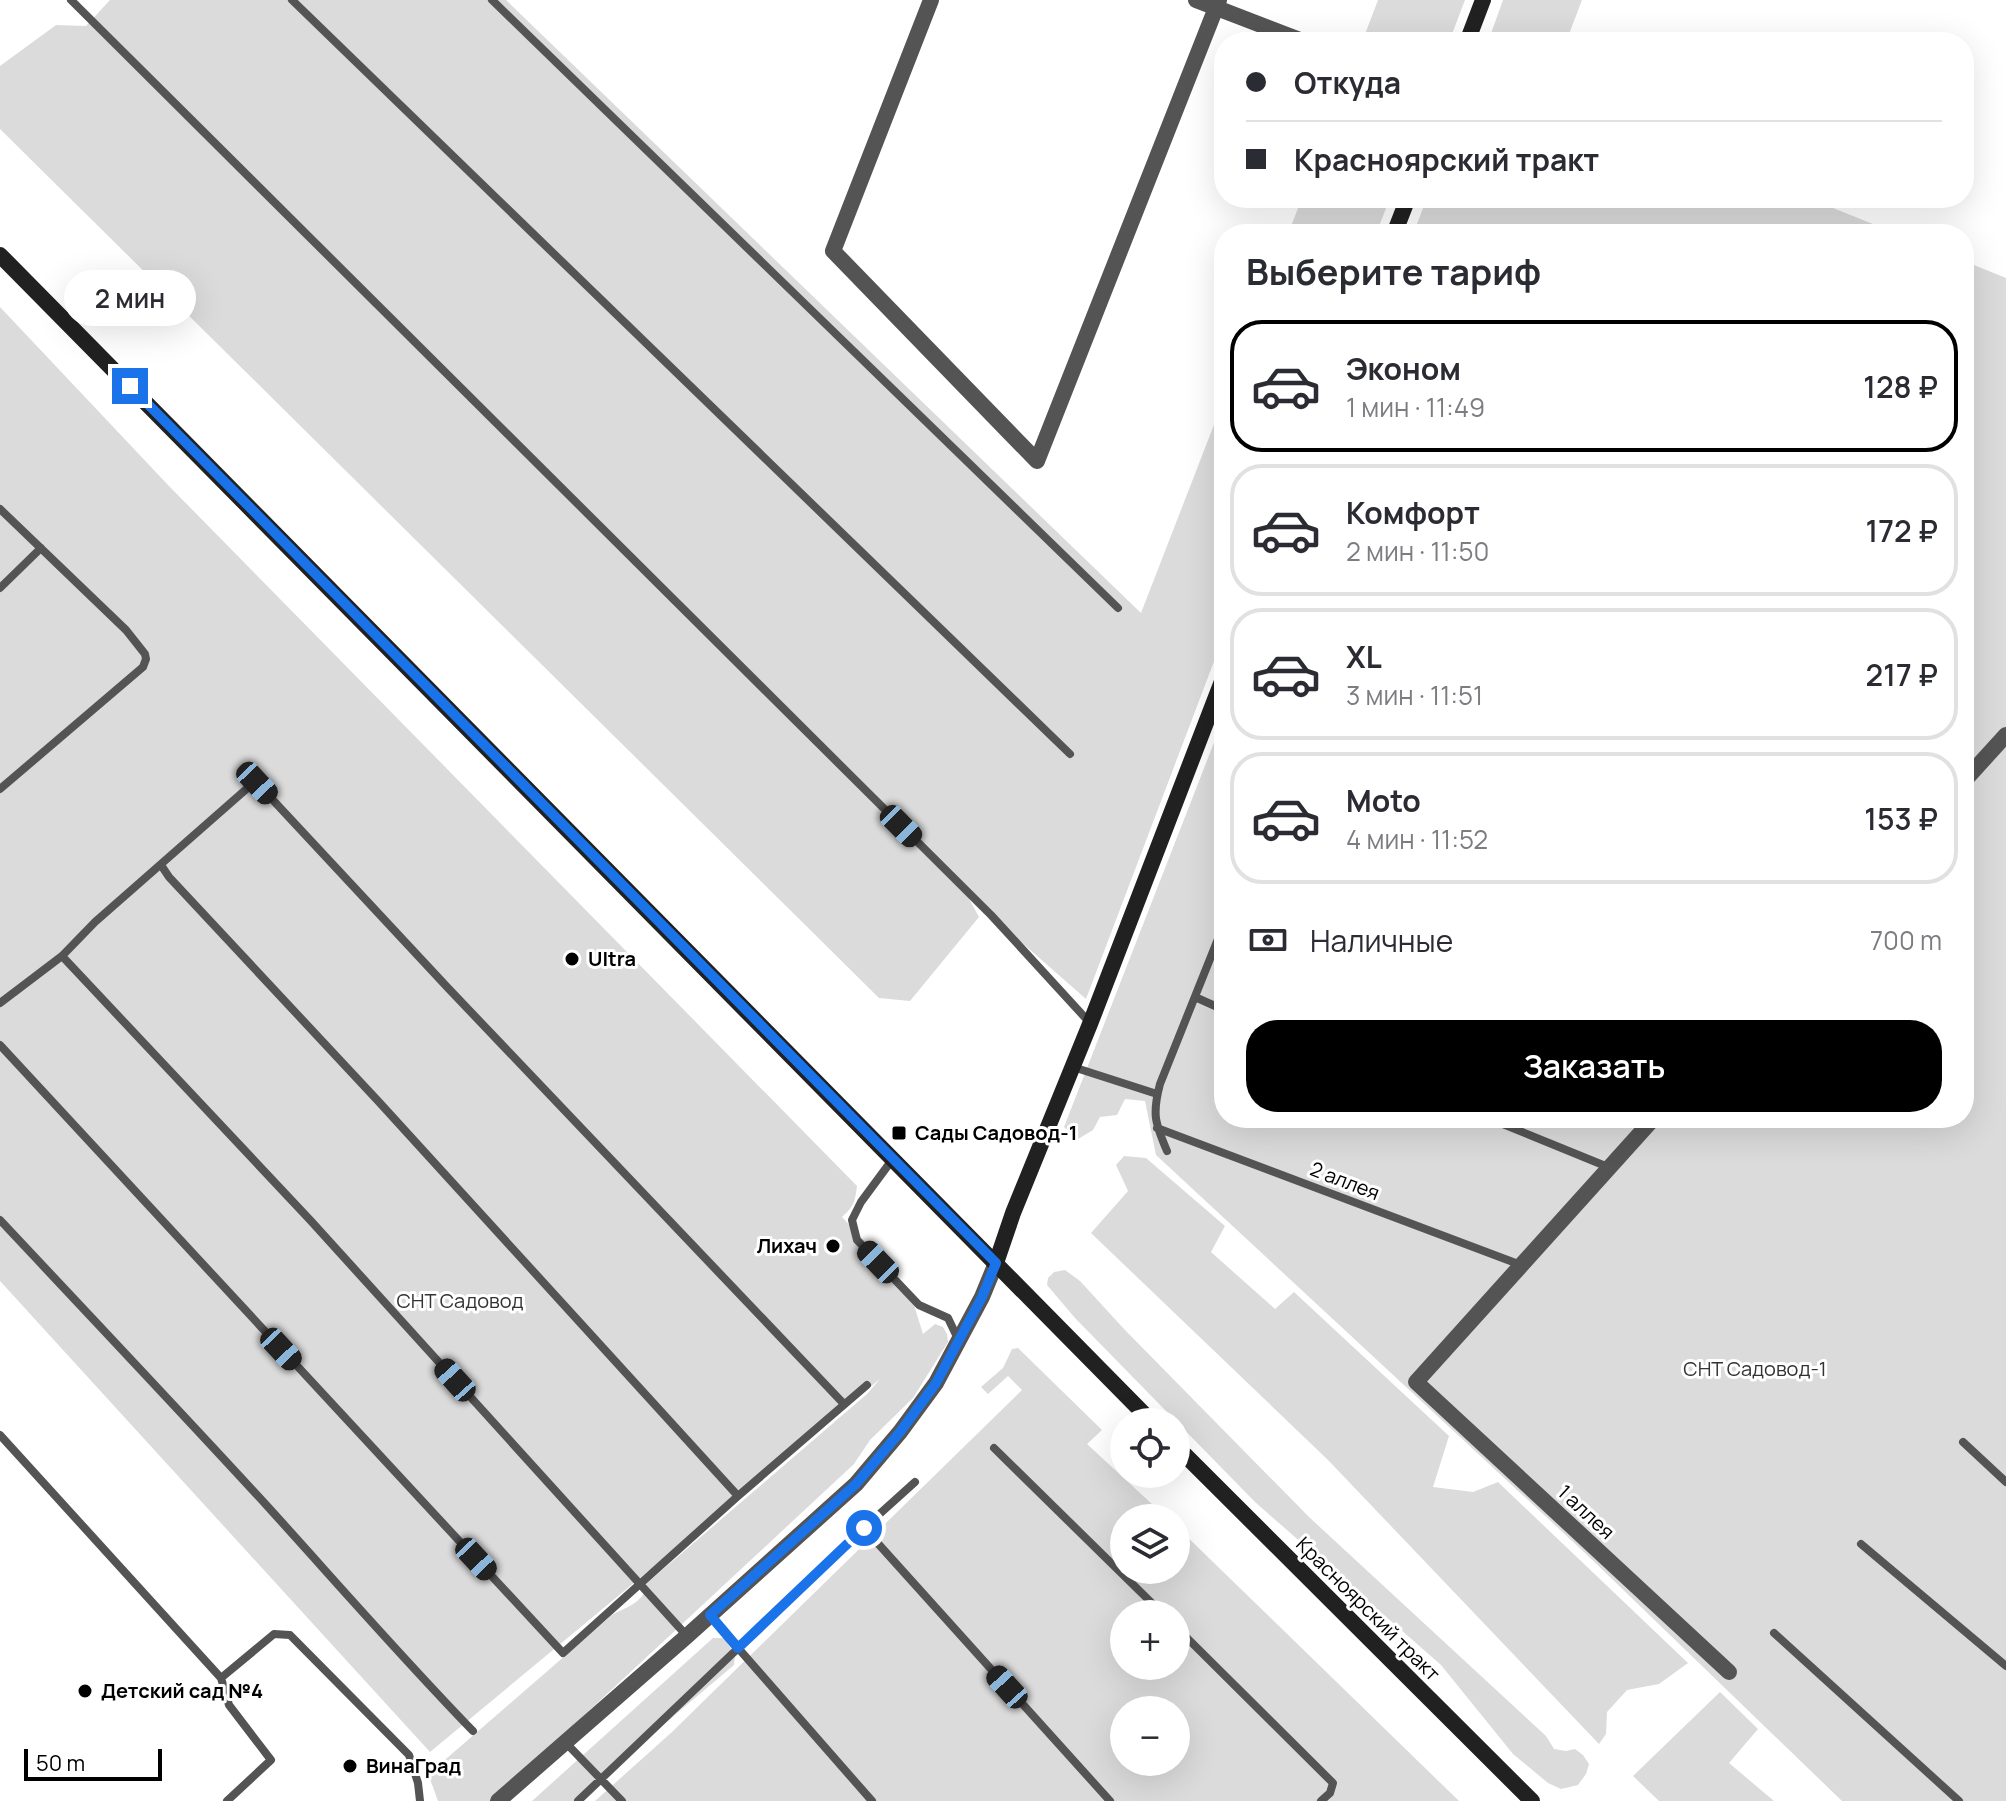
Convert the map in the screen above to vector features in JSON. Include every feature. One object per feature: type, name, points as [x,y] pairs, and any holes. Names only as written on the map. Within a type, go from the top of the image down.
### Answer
[{"type":"main road","points":[[1471,32],[1483,0]]},
{"type":"main road","points":[[0,255],[1138,1408]]},
{"type":"main road","points":[[996,1263],[1214,702]]},
{"type":"main road","name":"Красноярский тракт","points":[[1190,1460],[1532,1801]]},
{"type":"street","points":[[931,0],[833,251],[1037,461],[1218,4]]},
{"type":"street","points":[[1196,0],[1218,4],[1282,32]]},
{"type":"street","points":[[1974,770],[2006,735]]},
{"type":"street","points":[[1521,1265],[1645,1128]]},
{"type":"street","points":[[498,1801],[856,1484],[936,1383],[982,1297],[996,1263]]},
{"type":"street","name":"1 аллея","points":[[1521,1265],[1416,1382],[1729,1672]]},
{"type":"lane","points":[[71,0],[1012,936],[1090,1024]]},
{"type":"lane","points":[[292,0],[1070,754]]},
{"type":"lane","points":[[492,0],[1118,608]]},
{"type":"lane","points":[[0,509],[126,630],[146,659],[143,667],[0,789]]},
{"type":"lane","points":[[0,588],[41,548]]},
{"type":"lane","points":[[0,1003],[62,956],[95,922],[257,783],[843,1403]]},
{"type":"lane","points":[[161,865],[738,1496]]},
{"type":"lane","points":[[1167,1151],[1157,1128],[1154,1104],[1214,949]]},
{"type":"lane","points":[[62,956],[311,1221],[687,1636]]},
{"type":"lane","points":[[1195,997],[1214,1006]]},
{"type":"lane","points":[[0,1045],[563,1653],[867,1385]]},
{"type":"lane","points":[[1072,1067],[1157,1094]]},
{"type":"lane","name":"2 аллея","points":[[1157,1128],[1521,1265]]},
{"type":"lane","points":[[1512,1128],[1609,1168]]},
{"type":"lane","points":[[893,1159],[861,1202],[852,1220],[857,1240],[919,1305],[948,1318],[959,1342]]},
{"type":"lane","points":[[0,1220],[192,1424],[411,1668],[473,1731]]},
{"type":"lane","points":[[0,1435],[221,1678],[229,1705],[271,1760],[227,1801]]},
{"type":"lane","points":[[1963,1442],[2006,1482]]},
{"type":"lane","points":[[994,1448],[1149,1600]]},
{"type":"lane","points":[[578,1801],[915,1482]]},
{"type":"lane","points":[[864,1528],[1110,1801]]},
{"type":"lane","points":[[1861,1544],[2006,1666]]},
{"type":"lane","points":[[710,1615],[872,1801]]},
{"type":"lane","points":[[1774,1633],[1959,1801]]},
{"type":"lane","points":[[221,1678],[274,1634],[290,1635],[409,1755],[420,1801]]},
{"type":"lane","points":[[1190,1641],[1333,1783],[1330,1793],[1321,1801]]},
{"type":"lane","points":[[565,1742],[622,1801]]},
{"type":"green space","points":[[110,0],[506,0],[1141,613],[1214,425],[1214,661],[1086,999],[1020,941],[1018,947],[969,899],[979,917],[910,1001],[879,998],[0,129],[0,66],[56,25],[86,26]]},
{"type":"green space","points":[[1378,0],[1465,0],[1453,32],[1366,32]]},
{"type":"green space","points":[[1503,0],[1582,0],[1570,32],[1492,32]]},
{"type":"green space","points":[[1298,208],[1386,208],[1380,224],[1292,224]]},
{"type":"green space","points":[[1423,208],[1833,208],[1873,224],[1417,224]]},
{"type":"green space","name":"СНТ Садовод-1","points":[[1974,265],[2006,278],[2006,1801],[1842,1801],[1584,1552],[1156,1155],[1145,1101],[1125,1099],[1117,1115],[1100,1117],[1093,1130],[1078,1139],[1064,1127],[1214,743],[1214,1128],[1974,1128]]},
{"type":"green space","name":"СНТ Садовод","points":[[0,307],[168,485],[857,1186],[853,1203],[842,1217],[909,1289],[923,1334],[935,1324],[943,1327],[947,1334],[948,1342],[913,1398],[870,1440],[854,1464],[492,1801],[438,1801],[430,1779],[432,1771],[612,1615],[639,1600],[646,1584],[867,1394],[880,1379],[430,1752],[0,1281]]},
{"type":"green space","points":[[1124,1156],[1146,1158],[1225,1226],[1211,1252],[1275,1309],[1294,1292],[1449,1436],[1433,1487],[1473,1492],[1498,1482],[1688,1663],[1659,1684],[1627,1690],[1607,1712],[1606,1734],[1599,1744],[1328,1460],[1091,1233],[1128,1191],[1116,1165]]},
{"type":"green space","points":[[1065,1270],[1080,1281],[1309,1517],[1546,1736],[1554,1749],[1575,1749],[1583,1755],[1589,1764],[1578,1785],[1561,1789],[1548,1783],[1513,1754],[1441,1665],[1255,1502],[1190,1436],[1190,1408],[1163,1408],[1075,1318],[1047,1285],[1048,1278],[1054,1272]]},
{"type":"green space","points":[[1018,1348],[1102,1430],[1087,1444],[1110,1465],[1110,1488],[1135,1488],[1152,1504],[1110,1504],[1110,1584],[1190,1584],[1190,1540],[1459,1801],[595,1801],[672,1732],[1022,1390],[1008,1376],[988,1394],[981,1387],[1003,1368],[1012,1349]]},
{"type":"green space","points":[[713,1638],[724,1638],[735,1655],[734,1665],[573,1801],[532,1801]]},
{"type":"green space","points":[[1720,1692],[1758,1729],[1729,1763],[1774,1801],[1659,1801],[1633,1776]]},
{"type":"place","name":"Ultra","points":[[572,959]]},
{"type":"place","name":"Сады Садовод-1","points":[[899,1133]]},
{"type":"place","name":"Лихач","points":[[833,1246]]},
{"type":"place","name":"Детский сад №4","points":[[85,1691]]},
{"type":"place","name":"ВинаГрад","points":[[350,1766]]},
{"type":"route","points":[[130,386],[996,1263],[982,1297],[936,1383],[900,1432],[856,1484],[710,1615],[738,1648],[864,1528]]}]
